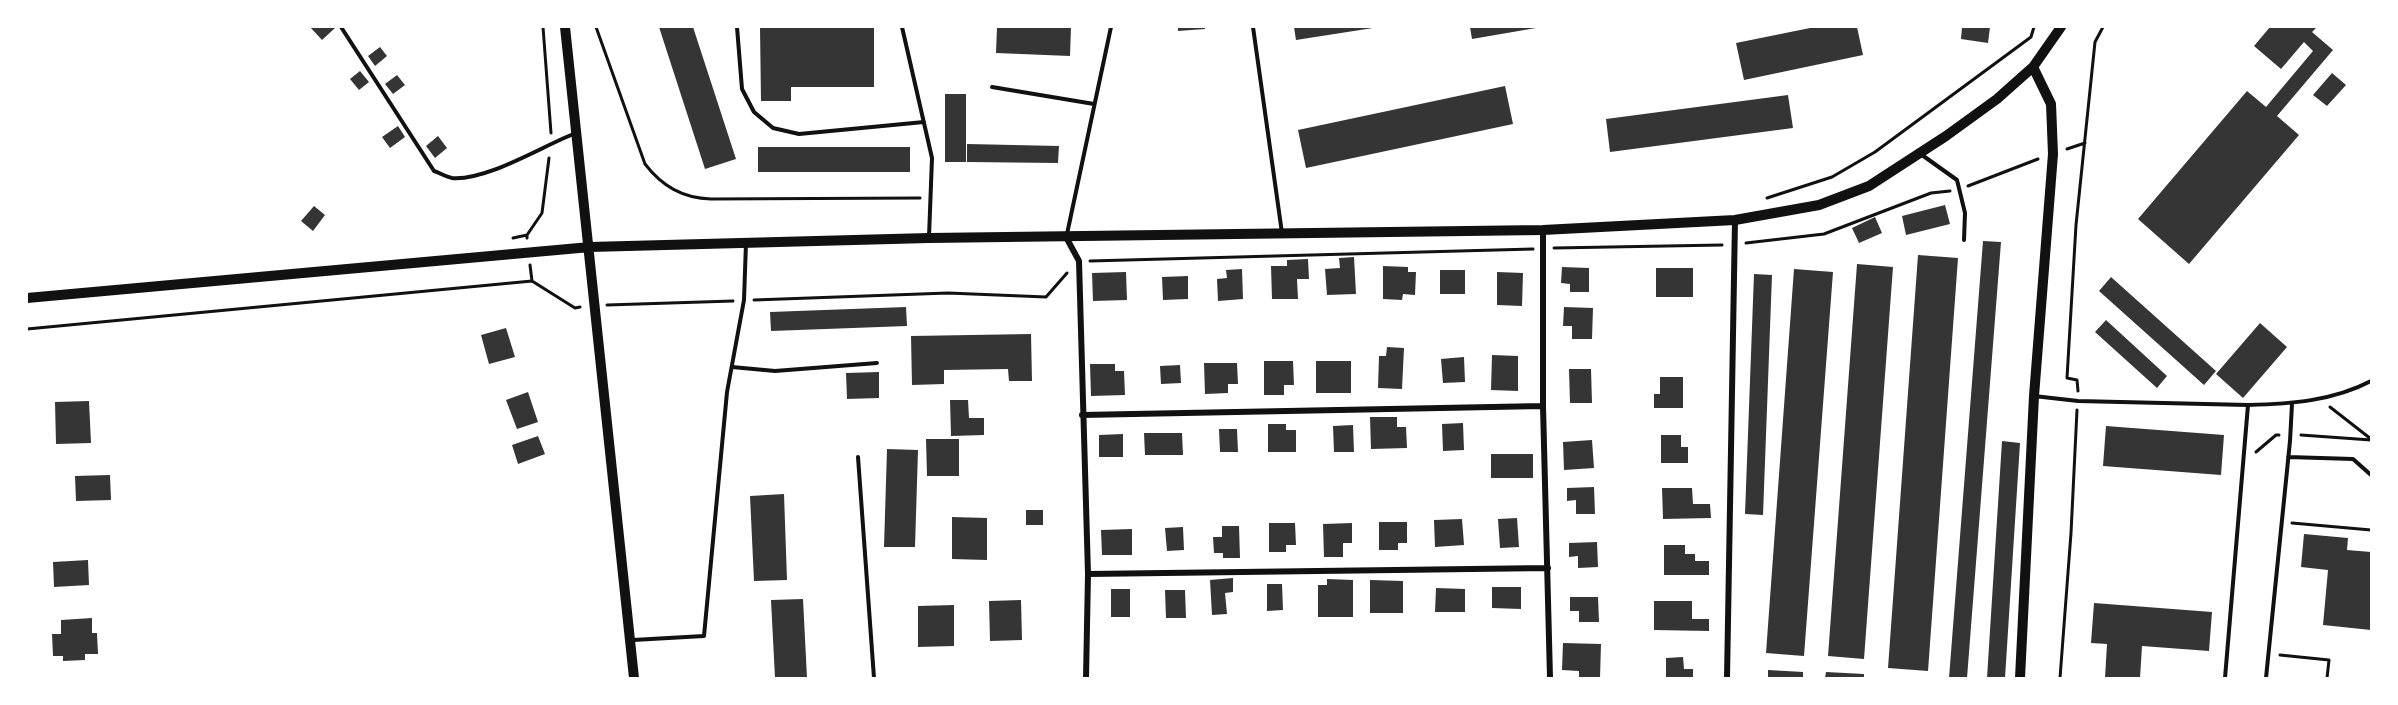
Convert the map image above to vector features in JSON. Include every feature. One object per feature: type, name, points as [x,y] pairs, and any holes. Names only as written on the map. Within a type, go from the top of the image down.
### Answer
[{"type":"street","points":[[565,27],[634,678]]},
{"type":"street","points":[[27,298],[590,247],[929,238],[1543,230],[1735,220],[1819,205],[1869,186],[1997,99],[2032,66],[2061,27]]},
{"type":"street","points":[[2020,678],[2034,396],[2053,154],[2051,105],[2032,66]]},
{"type":"street","points":[[1727,678],[1735,220]]},
{"type":"street","points":[[1543,230],[1543,406],[1550,678]]},
{"type":"street","points":[[1066,237],[1079,261],[1088,574],[1086,678]]},
{"type":"street","points":[[1082,415],[1543,406]]},
{"type":"street","points":[[1088,574],[1548,568]]},
{"type":"lane","points":[[341,27],[434,171],[450,178],[469,177],[494,170],[551,142],[576,133]]},
{"type":"lane","points":[[737,27],[742,89],[754,112],[773,128],[800,134],[924,122]]},
{"type":"lane","points":[[902,27],[932,158],[929,238]]},
{"type":"lane","points":[[1066,237],[1111,27]]},
{"type":"lane","points":[[1253,27],[1282,234]]},
{"type":"lane","points":[[992,87],[1094,104]]},
{"type":"lane","points":[[1919,153],[1957,180],[1965,213],[1965,240]]},
{"type":"lane","points":[[630,640],[704,636],[727,392],[744,300],[746,242]]},
{"type":"lane","points":[[732,367],[775,371],[877,363]]},
{"type":"lane","points":[[2034,396],[2078,401],[2292,404],[2320,399],[2371,381]]},
{"type":"lane","points":[[2266,678],[2292,404]]},
{"type":"lane","points":[[2225,678],[2248,405]]},
{"type":"lane","points":[[858,457],[874,678]]},
{"type":"lane","points":[[2288,457],[2353,459],[2371,475]]},
{"type":"path","points":[[527,235],[542,213],[551,142],[543,27]]},
{"type":"path","points":[[596,27],[645,164],[655,177],[669,188],[697,199],[930,198]]},
{"type":"path","points":[[1758,200],[1832,177],[1875,152],[2031,37],[2034,27]]},
{"type":"path","points":[[2060,678],[2078,401],[2077,380],[2067,378],[2076,225],[2095,42],[2103,27]]},
{"type":"path","points":[[1959,190],[2085,143]]},
{"type":"path","points":[[27,329],[532,281],[574,308],[596,305],[948,293],[1046,297],[1079,261]]},
{"type":"path","points":[[2320,399],[2371,440]]},
{"type":"path","points":[[2244,462],[2276,435],[2371,440]]},
{"type":"path","points":[[2282,523],[2371,530]]},
{"type":"path","points":[[2269,654],[2329,660],[2327,678]]},
{"type":"building","points":[[310,27],[334,27],[335,28],[322,40]]},
{"type":"building","points":[[659,27],[693,27],[736,159],[705,169]]},
{"type":"building","points":[[997,27],[1071,27],[1070,56],[996,53]]},
{"type":"building","points":[[1178,27],[1205,27],[1205,29],[1178,31]]},
{"type":"building","points":[[1294,27],[1373,27],[1373,28],[1296,40]]},
{"type":"building","points":[[1470,27],[1536,27],[1536,28],[1472,39]]},
{"type":"building","points":[[1815,27],[1857,27],[1863,55],[1744,80],[1736,43]]},
{"type":"building","points":[[1962,27],[1990,27],[1988,43],[1961,39]]},
{"type":"building","points":[[2270,27],[2317,27],[2312,32],[2333,50],[2277,116],[2299,135],[2189,264],[2138,219],[2247,91],[2266,107],[2313,51],[2304,42],[2281,69],[2254,46]]},
{"type":"building","points":[[760,28],[874,28],[874,87],[791,87],[791,101],[761,101]]},
{"type":"building","points":[[380,47],[387,56],[375,66],[368,56]]},
{"type":"building","points":[[360,71],[369,82],[359,90],[350,79]]},
{"type":"building","points":[[2332,73],[2346,85],[2327,106],[2313,95]]},
{"type":"building","points":[[397,75],[405,85],[393,94],[385,84]]},
{"type":"building","points":[[1505,86],[1513,124],[1306,168],[1298,130]]},
{"type":"building","points":[[945,94],[966,94],[966,162],[945,162]]},
{"type":"building","points":[[1788,95],[1793,128],[1610,152],[1606,119]]},
{"type":"building","points":[[398,126],[405,137],[390,148],[382,137]]},
{"type":"building","points":[[438,136],[447,148],[435,158],[426,146]]},
{"type":"building","points":[[967,144],[1059,146],[1058,163],[967,162]]},
{"type":"building","points":[[758,147],[910,147],[910,172],[758,172]]},
{"type":"building","points":[[1945,205],[1950,224],[1906,235],[1902,216]]},
{"type":"building","points":[[314,206],[325,215],[313,231],[301,221]]},
{"type":"building","points":[[1875,217],[1882,233],[1859,243],[1852,228]]},
{"type":"building","points":[[1983,241],[2001,242],[1967,678],[1949,678]]},
{"type":"building","points":[[1918,255],[1958,258],[1928,671],[1888,668]]},
{"type":"building","points":[[1354,257],[1356,294],[1327,295],[1325,269],[1340,268],[1339,258]]},
{"type":"building","points":[[1308,259],[1309,279],[1297,279],[1298,299],[1272,299],[1271,266],[1287,266],[1287,260]]},
{"type":"building","points":[[1857,264],[1893,267],[1864,659],[1828,656]]},
{"type":"building","points":[[1383,266],[1408,267],[1408,272],[1416,272],[1415,295],[1403,294],[1402,300],[1383,299]]},
{"type":"building","points":[[1562,267],[1589,268],[1589,292],[1570,292],[1570,284],[1561,283]]},
{"type":"building","points":[[1656,268],[1693,268],[1693,297],[1656,297]]},
{"type":"building","points":[[1242,269],[1243,299],[1218,301],[1217,279],[1227,278],[1226,270]]},
{"type":"building","points":[[1794,269],[1833,272],[1804,656],[1766,653]]},
{"type":"building","points":[[1440,270],[1465,270],[1465,294],[1440,294]]},
{"type":"building","points":[[1126,272],[1127,300],[1093,301],[1092,273]]},
{"type":"building","points":[[1497,272],[1523,273],[1522,306],[1497,305]]},
{"type":"building","points":[[1754,274],[1772,275],[1763,515],[1745,514]]},
{"type":"building","points":[[1188,276],[1188,299],[1163,300],[1162,277]]},
{"type":"building","points":[[2111,277],[2216,371],[2204,385],[2099,291]]},
{"type":"building","points":[[906,307],[907,326],[771,331],[770,312]]},
{"type":"building","points":[[1564,307],[1593,308],[1592,339],[1572,339],[1572,326],[1563,326]]},
{"type":"building","points":[[2106,320],[2167,376],[2157,388],[2095,332]]},
{"type":"building","points":[[2260,323],[2287,347],[2243,398],[2216,374]]},
{"type":"building","points":[[506,328],[515,357],[489,364],[481,335]]},
{"type":"building","points":[[1031,334],[1032,381],[1009,381],[1008,369],[944,370],[944,384],[912,385],[911,336]]},
{"type":"building","points":[[1387,347],[1404,348],[1402,389],[1378,388],[1379,356],[1386,356]]},
{"type":"building","points":[[1492,355],[1518,356],[1518,391],[1491,390]]},
{"type":"building","points":[[1464,357],[1465,382],[1443,383],[1441,359]]},
{"type":"building","points":[[1264,361],[1293,361],[1294,385],[1284,385],[1284,395],[1264,395]]},
{"type":"building","points":[[1316,361],[1351,361],[1351,393],[1316,393]]},
{"type":"building","points":[[1204,363],[1237,363],[1238,384],[1228,384],[1228,393],[1205,394]]},
{"type":"building","points":[[1090,364],[1115,364],[1115,371],[1124,371],[1125,395],[1091,396]]},
{"type":"building","points":[[1180,365],[1181,383],[1161,384],[1160,366]]},
{"type":"building","points":[[1569,369],[1591,369],[1592,403],[1570,403]]},
{"type":"building","points":[[879,372],[879,398],[847,399],[846,373]]},
{"type":"building","points":[[1660,377],[1683,377],[1683,408],[1654,408],[1654,394],[1660,394]]},
{"type":"building","points":[[528,392],[538,422],[517,429],[506,400]]},
{"type":"building","points":[[950,400],[968,400],[969,418],[984,418],[984,435],[951,436]]},
{"type":"building","points":[[89,401],[91,443],[56,444],[55,402]]},
{"type":"building","points":[[1370,417],[1397,417],[1397,427],[1406,427],[1407,448],[1371,449]]},
{"type":"building","points":[[1463,423],[1464,450],[1443,451],[1442,424]]},
{"type":"building","points":[[1268,424],[1286,424],[1286,430],[1296,430],[1296,452],[1268,452]]},
{"type":"building","points":[[1353,425],[1354,452],[1334,452],[1333,426]]},
{"type":"building","points":[[2106,426],[2224,435],[2221,475],[2103,466]]},
{"type":"building","points":[[1219,429],[1237,429],[1238,452],[1220,452]]},
{"type":"building","points":[[1144,433],[1182,433],[1183,455],[1145,455]]},
{"type":"building","points":[[1123,434],[1123,457],[1099,457],[1099,435]]},
{"type":"building","points":[[1661,435],[1681,435],[1681,447],[1688,447],[1688,463],[1661,463]]},
{"type":"building","points":[[538,436],[545,454],[518,464],[512,445]]},
{"type":"building","points":[[926,439],[959,439],[959,476],[927,476]]},
{"type":"building","points":[[1592,440],[1594,468],[1564,470],[1563,442]]},
{"type":"building","points":[[2002,441],[2020,443],[2005,678],[1987,678]]},
{"type":"building","points":[[887,449],[918,450],[915,547],[884,547]]},
{"type":"building","points":[[1491,454],[1533,454],[1533,478],[1491,478]]},
{"type":"building","points":[[110,475],[111,500],[76,501],[75,476]]},
{"type":"building","points":[[1594,487],[1595,514],[1576,514],[1576,500],[1567,501],[1567,488]]},
{"type":"building","points":[[1662,488],[1692,488],[1693,504],[1710,504],[1711,518],[1663,519]]},
{"type":"building","points":[[784,494],[787,580],[754,581],[750,496]]},
{"type":"building","points":[[1026,510],[1043,510],[1043,525],[1026,525]]},
{"type":"building","points":[[952,517],[987,518],[987,560],[952,559]]},
{"type":"building","points":[[1517,518],[1519,547],[1500,548],[1498,519]]},
{"type":"building","points":[[1462,519],[1464,545],[1435,547],[1434,520]]},
{"type":"building","points":[[1379,522],[1407,522],[1407,543],[1398,543],[1398,550],[1379,550]]},
{"type":"building","points":[[1269,523],[1295,523],[1296,545],[1286,545],[1286,552],[1269,552]]},
{"type":"building","points":[[1352,523],[1352,543],[1343,543],[1343,557],[1324,557],[1323,524]]},
{"type":"building","points":[[1222,526],[1239,526],[1240,558],[1223,558],[1223,553],[1214,553],[1213,537],[1222,537]]},
{"type":"building","points":[[1183,527],[1184,550],[1167,551],[1165,528]]},
{"type":"building","points":[[1132,529],[1132,555],[1102,555],[1101,530]]},
{"type":"building","points":[[2304,534],[2348,538],[2347,550],[2371,552],[2371,630],[2323,625],[2328,570],[2301,567]]},
{"type":"building","points":[[1597,542],[1598,567],[1578,568],[1578,556],[1569,557],[1569,543]]},
{"type":"building","points":[[1664,545],[1685,545],[1685,554],[1695,554],[1695,561],[1709,561],[1709,575],[1664,575]]},
{"type":"building","points":[[88,560],[89,585],[54,587],[53,562]]},
{"type":"building","points":[[1233,578],[1233,592],[1225,593],[1227,614],[1212,615],[1210,580]]},
{"type":"building","points":[[1327,579],[1353,580],[1353,617],[1318,617],[1318,585],[1327,585]]},
{"type":"building","points":[[1370,580],[1403,581],[1403,613],[1370,613]]},
{"type":"building","points":[[1267,584],[1282,584],[1283,610],[1267,611]]},
{"type":"building","points":[[1492,587],[1521,587],[1521,609],[1492,608]]},
{"type":"building","points":[[1436,588],[1465,589],[1465,612],[1435,612]]},
{"type":"building","points":[[1111,589],[1130,589],[1130,617],[1111,617]]},
{"type":"building","points":[[1165,590],[1185,590],[1186,618],[1166,618]]},
{"type":"building","points":[[1570,597],[1598,597],[1599,622],[1579,622],[1579,611],[1570,611]]},
{"type":"building","points":[[803,599],[807,678],[775,678],[771,600]]},
{"type":"building","points":[[1021,600],[1022,640],[990,641],[989,601]]},
{"type":"building","points":[[1654,601],[1692,601],[1692,619],[1709,619],[1709,631],[1654,630]]},
{"type":"building","points":[[2094,603],[2212,612],[2209,651],[2142,646],[2140,678],[2105,678],[2107,644],[2091,643]]},
{"type":"building","points":[[954,605],[954,646],[918,647],[918,606]]},
{"type":"building","points":[[92,618],[92,633],[97,633],[98,654],[85,654],[85,660],[63,661],[63,656],[53,656],[52,634],[61,634],[61,620]]},
{"type":"building","points":[[1563,643],[1601,644],[1600,678],[1579,678],[1579,671],[1562,670]]},
{"type":"building","points":[[1683,657],[1684,669],[1693,669],[1693,678],[1666,678],[1666,658]]},
{"type":"building","points":[[1768,670],[1803,672],[1803,678],[1768,678]]},
{"type":"building","points":[[1826,672],[1864,674],[1864,678],[1825,678]]}]
